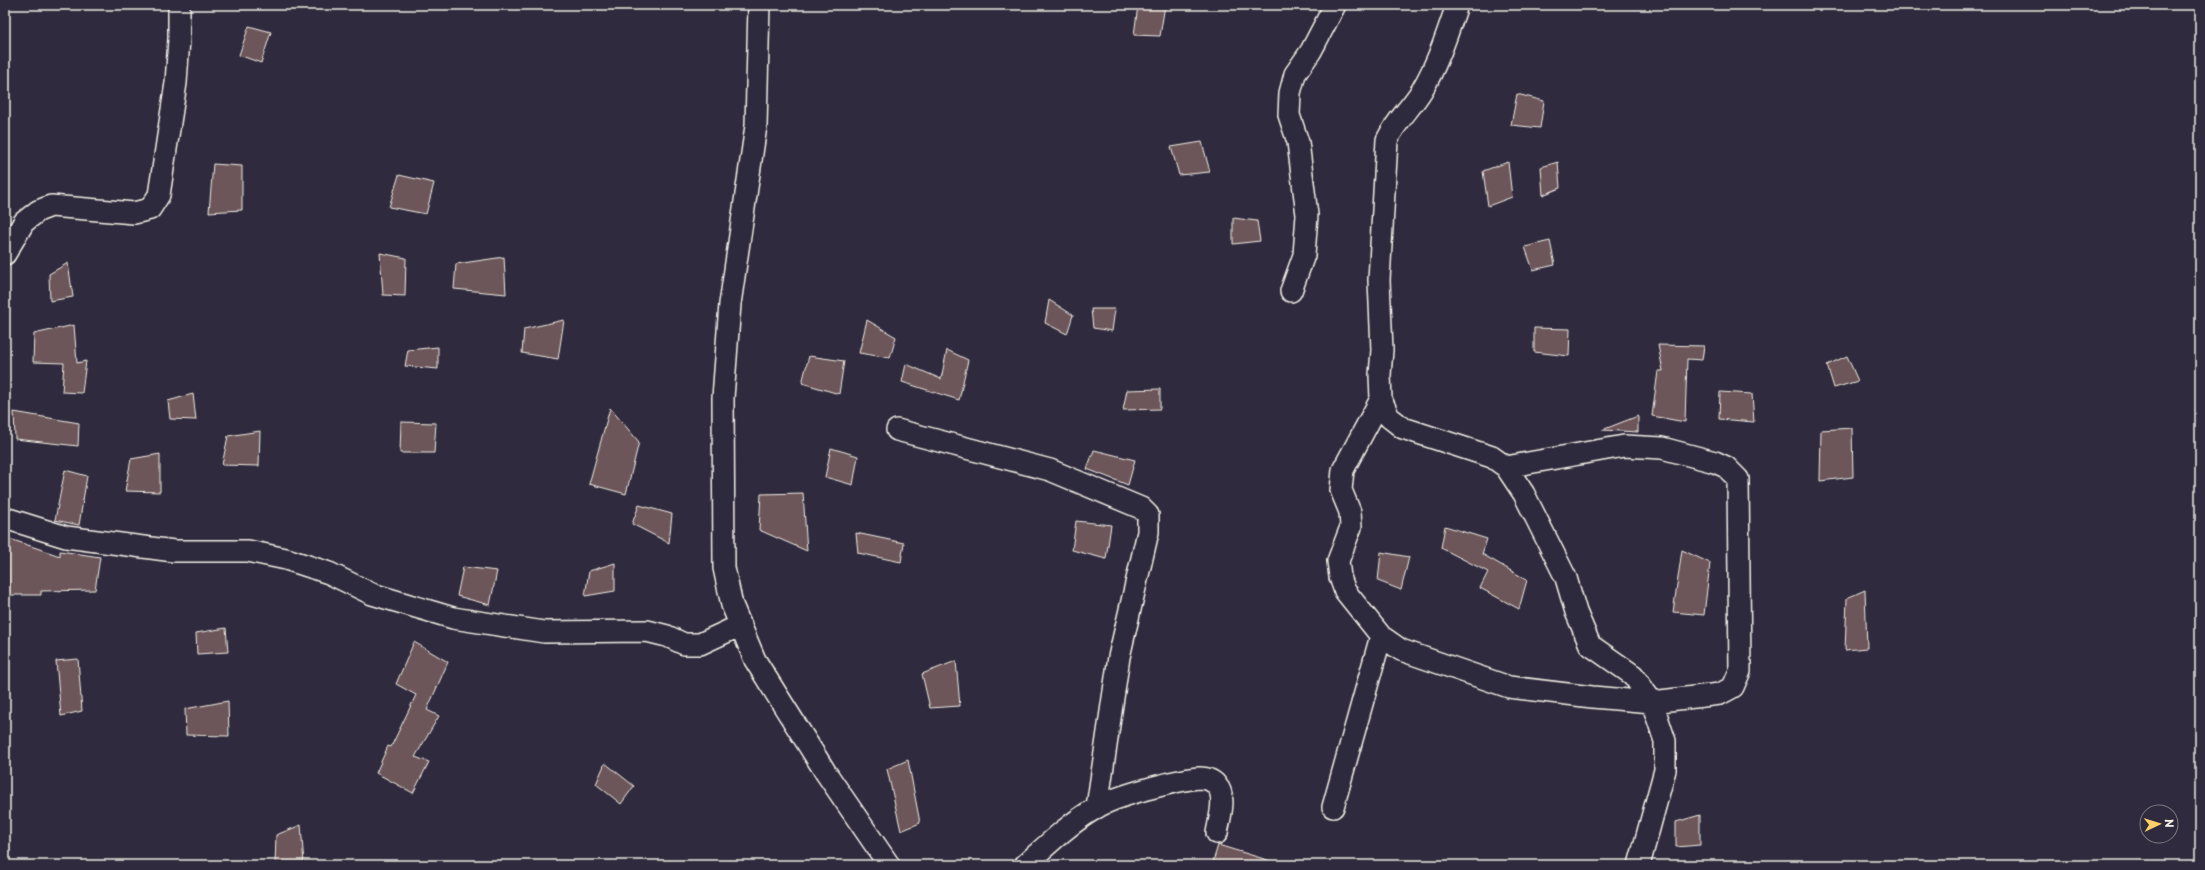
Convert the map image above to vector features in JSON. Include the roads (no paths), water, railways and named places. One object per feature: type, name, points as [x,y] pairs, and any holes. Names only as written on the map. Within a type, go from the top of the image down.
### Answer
[{"type":"street","points":[[5,254],[24,222],[38,211],[51,206],[134,213],[150,209],[159,195],[176,83],[179,39],[179,5]]},
{"type":"street","points":[[759,5],[756,126],[730,304],[723,398],[724,568],[732,605],[755,660],[788,714],[889,865]]},
{"type":"street","points":[[1291,291],[1304,255],[1307,215],[1298,142],[1289,115],[1290,92],[1295,74],[1311,51],[1335,5]]},
{"type":"street","points":[[1457,5],[1441,52],[1428,78],[1409,108],[1395,124],[1387,140],[1379,280],[1382,350],[1380,374],[1381,399],[1389,417],[1403,428],[1492,457],[1506,467],[1524,494],[1566,578],[1578,618],[1590,646],[1633,676],[1652,702],[1665,741],[1665,770],[1639,865]]},
{"type":"street","points":[[1381,399],[1343,470],[1341,490],[1350,512],[1351,527],[1338,561],[1340,577],[1345,591],[1381,636],[1401,650],[1509,686],[1652,702],[1720,694],[1733,687],[1740,671],[1738,479],[1726,467],[1715,462],[1662,448],[1624,446],[1506,467]]},
{"type":"street","points":[[897,430],[1050,470],[1141,508],[1148,515],[1148,532],[1119,657],[1097,807]]},
{"type":"street","points":[[5,518],[66,537],[174,551],[248,551],[271,556],[329,573],[372,594],[453,618],[544,632],[647,631],[667,636],[684,644],[700,644],[741,625]]},
{"type":"street","points":[[1333,807],[1381,636]]},
{"type":"street","points":[[1025,865],[1073,824],[1097,807],[1140,791],[1198,778],[1210,779],[1218,787],[1222,801],[1217,833]]}]
